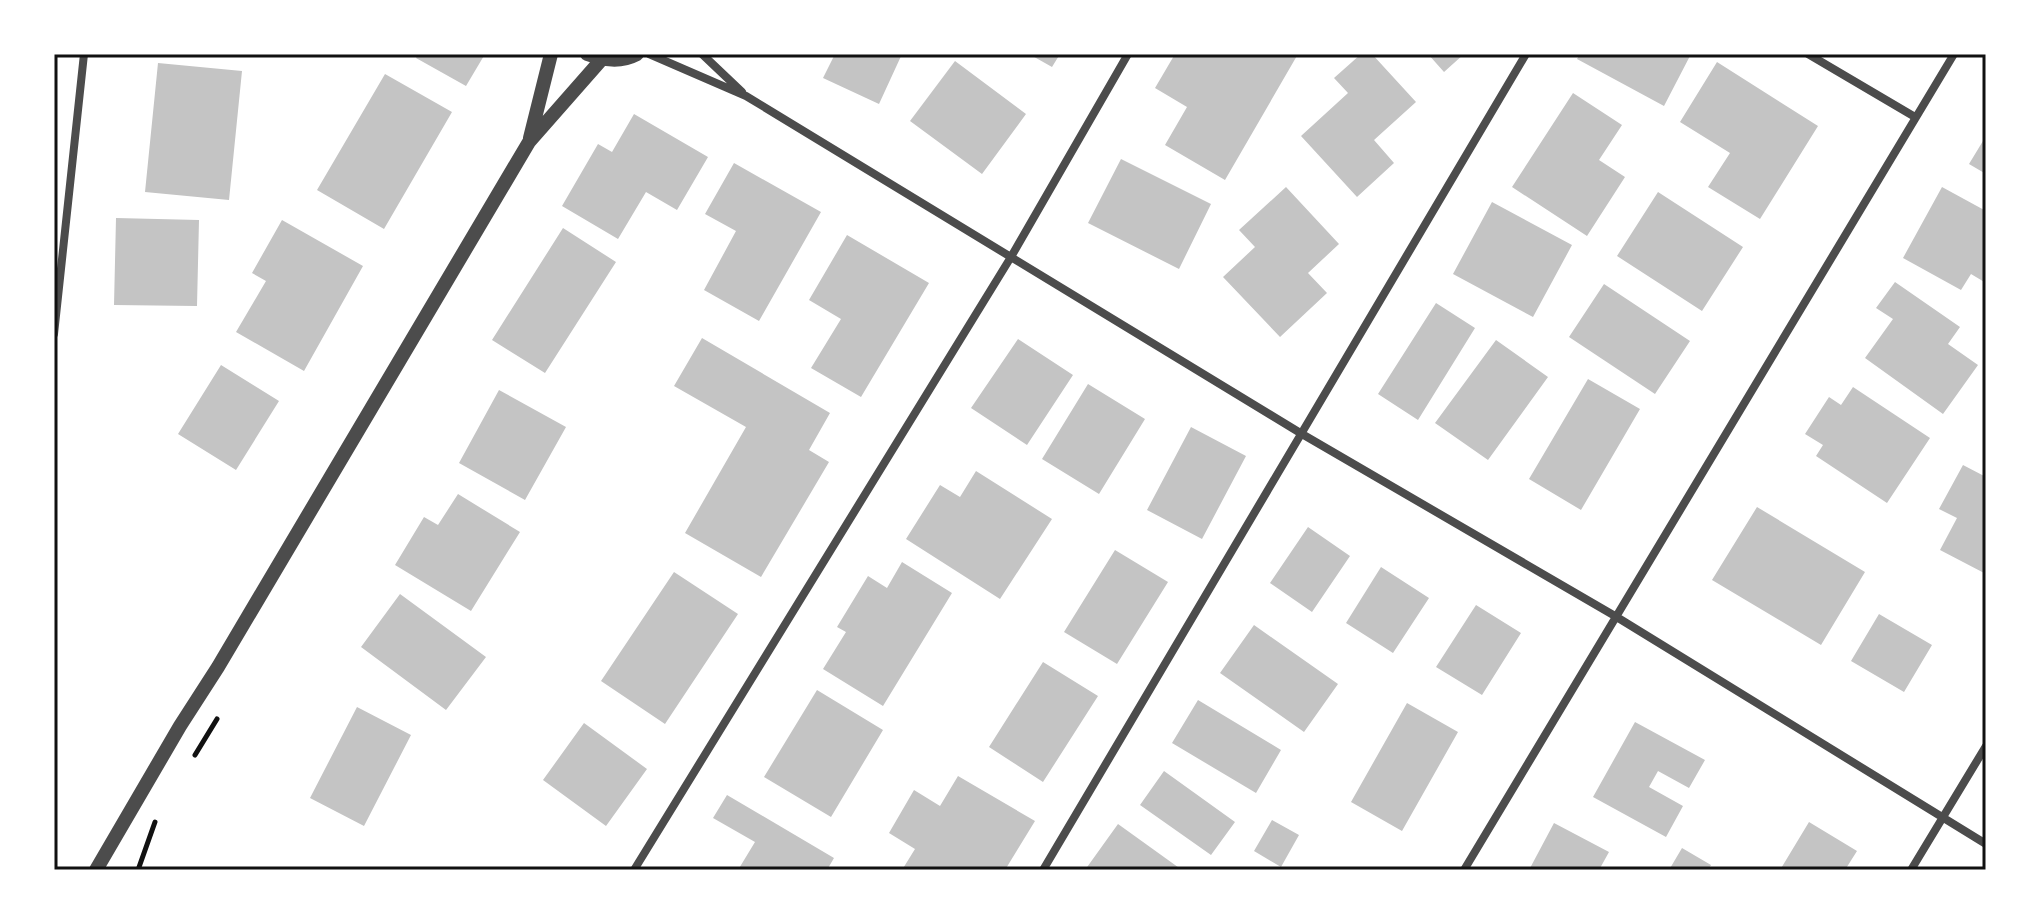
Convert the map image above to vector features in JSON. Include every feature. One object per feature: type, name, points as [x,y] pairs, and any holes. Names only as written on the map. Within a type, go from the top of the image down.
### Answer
[{"type":"street","points":[[54,334],[84,54]]},
{"type":"street","points":[[529,142],[551,54]]},
{"type":"street","points":[[587,54],[616,60],[637,54]]},
{"type":"street","points":[[649,54],[746,96],[1302,434],[1615,616],[1986,844]]},
{"type":"street","points":[[702,54],[746,96]]},
{"type":"street","points":[[634,870],[1011,257],[1128,54]]},
{"type":"street","points":[[1043,870],[1526,54]]},
{"type":"street","points":[[1808,54],[1915,117]]},
{"type":"street","points":[[1464,870],[1954,54]]},
{"type":"street","points":[[96,870],[529,142],[602,59]]},
{"type":"street","points":[[1911,870],[1986,746]]},
{"type":"building","points":[[418,54],[485,54],[466,86],[416,58]]},
{"type":"building","points":[[835,54],[902,54],[879,104],[823,78]]},
{"type":"building","points":[[1029,54],[1060,54],[1052,67]]},
{"type":"building","points":[[1175,54],[1298,54],[1225,180],[1165,145],[1187,107],[1155,88]]},
{"type":"building","points":[[1361,54],[1372,54],[1416,102],[1374,140],[1394,163],[1357,197],[1301,136],[1348,93],[1334,78]]},
{"type":"building","points":[[1428,54],[1464,54],[1444,72]]},
{"type":"building","points":[[1580,54],[1691,54],[1664,106],[1577,59]]},
{"type":"building","points":[[955,61],[1026,114],[982,174],[910,121]]},
{"type":"building","points":[[1717,62],[1818,126],[1760,219],[1708,187],[1730,153],[1680,122]]},
{"type":"building","points":[[158,63],[242,71],[229,200],[145,192]]},
{"type":"building","points":[[385,74],[452,112],[384,229],[317,190]]},
{"type":"building","points":[[1573,93],[1622,125],[1599,160],[1625,177],[1587,236],[1512,187]]},
{"type":"building","points":[[634,114],[708,157],[677,210],[646,192],[618,239],[562,206],[598,144],[612,152]]},
{"type":"building","points":[[1986,136],[1986,174],[1969,164]]},
{"type":"building","points":[[1121,159],[1211,204],[1179,269],[1088,223]]},
{"type":"building","points":[[734,163],[821,212],[759,321],[704,290],[736,231],[705,214]]},
{"type":"building","points":[[1286,187],[1339,244],[1308,273],[1327,293],[1280,337],[1223,277],[1255,247],[1239,230]]},
{"type":"building","points":[[1942,187],[1986,211],[1986,283],[1971,274],[1961,290],[1903,258]]},
{"type":"building","points":[[1658,192],[1743,247],[1702,311],[1617,256]]},
{"type":"building","points":[[1492,202],[1572,245],[1533,317],[1453,274]]},
{"type":"building","points":[[116,218],[199,220],[197,306],[114,305]]},
{"type":"building","points":[[282,220],[363,266],[304,371],[236,332],[266,281],[252,273]]},
{"type":"building","points":[[563,228],[616,262],[545,373],[492,340]]},
{"type":"building","points":[[847,235],[929,283],[861,397],[811,368],[841,319],[809,300]]},
{"type":"building","points":[[1895,282],[1960,327],[1948,344],[1978,365],[1943,414],[1865,358],[1893,319],[1876,308]]},
{"type":"building","points":[[1604,284],[1690,341],[1655,394],[1569,337]]},
{"type":"building","points":[[1436,303],[1475,328],[1418,420],[1378,394]]},
{"type":"building","points":[[702,338],[830,413],[809,450],[829,462],[761,577],[685,533],[746,427],[674,386]]},
{"type":"building","points":[[1018,339],[1073,375],[1027,445],[971,408]]},
{"type":"building","points":[[1496,340],[1548,377],[1488,460],[1435,423]]},
{"type":"building","points":[[221,365],[279,401],[236,470],[178,434]]},
{"type":"building","points":[[1588,379],[1640,409],[1581,510],[1529,479]]},
{"type":"building","points":[[1088,384],[1145,419],[1099,494],[1042,459]]},
{"type":"building","points":[[1853,387],[1930,438],[1887,503],[1816,456],[1823,445],[1805,434],[1829,397],[1841,405]]},
{"type":"building","points":[[499,390],[566,427],[525,500],[459,463]]},
{"type":"building","points":[[1191,427],[1246,456],[1202,539],[1147,510]]},
{"type":"building","points":[[1963,465],[1986,477],[1986,574],[1940,550],[1957,518],[1939,509]]},
{"type":"building","points":[[976,471],[1052,519],[1000,599],[906,539],[940,485],[960,497]]},
{"type":"building","points":[[458,494],[520,532],[471,611],[395,565],[424,517],[438,525]]},
{"type":"building","points":[[1757,507],[1865,572],[1821,645],[1712,580]]},
{"type":"building","points":[[1308,527],[1350,556],[1312,612],[1270,583]]},
{"type":"building","points":[[1115,550],[1168,582],[1117,664],[1064,632]]},
{"type":"building","points":[[902,562],[952,593],[883,706],[823,669],[846,632],[837,627],[868,576],[887,588]]},
{"type":"building","points":[[1381,567],[1429,598],[1393,653],[1346,623]]},
{"type":"building","points":[[674,572],[738,614],[665,724],[601,681]]},
{"type":"building","points":[[400,594],[486,657],[446,710],[361,647]]},
{"type":"building","points":[[1476,605],[1521,633],[1482,695],[1436,667]]},
{"type":"building","points":[[1879,614],[1932,645],[1904,692],[1851,661]]},
{"type":"building","points":[[1254,625],[1338,684],[1304,732],[1220,673]]},
{"type":"building","points":[[1043,662],[1098,696],[1043,782],[989,747]]},
{"type":"building","points":[[817,690],[883,730],[831,817],[764,777]]},
{"type":"building","points":[[1198,700],[1281,750],[1256,793],[1172,743]]},
{"type":"building","points":[[1407,703],[1458,732],[1402,831],[1351,802]]},
{"type":"building","points":[[357,707],[411,735],[364,826],[310,798]]},
{"type":"building","points":[[1635,722],[1705,760],[1689,788],[1658,771],[1649,787],[1683,806],[1666,837],[1593,797]]},
{"type":"building","points":[[584,723],[647,769],[606,826],[543,780]]},
{"type":"building","points":[[1164,771],[1235,822],[1211,855],[1140,805]]},
{"type":"building","points":[[958,776],[1035,821],[1005,870],[902,870],[915,849],[889,833],[914,790],[940,806]]},
{"type":"building","points":[[727,795],[834,858],[827,870],[738,870],[755,842],[713,818]]},
{"type":"building","points":[[1272,820],[1299,835],[1281,867],[1254,851]]},
{"type":"building","points":[[1809,822],[1857,851],[1845,870],[1780,870]]},
{"type":"building","points":[[1554,823],[1609,852],[1599,870],[1529,870]]},
{"type":"building","points":[[1118,824],[1182,870],[1085,870]]},
{"type":"building","points":[[1682,848],[1711,865],[1708,870],[1669,870]]}]
